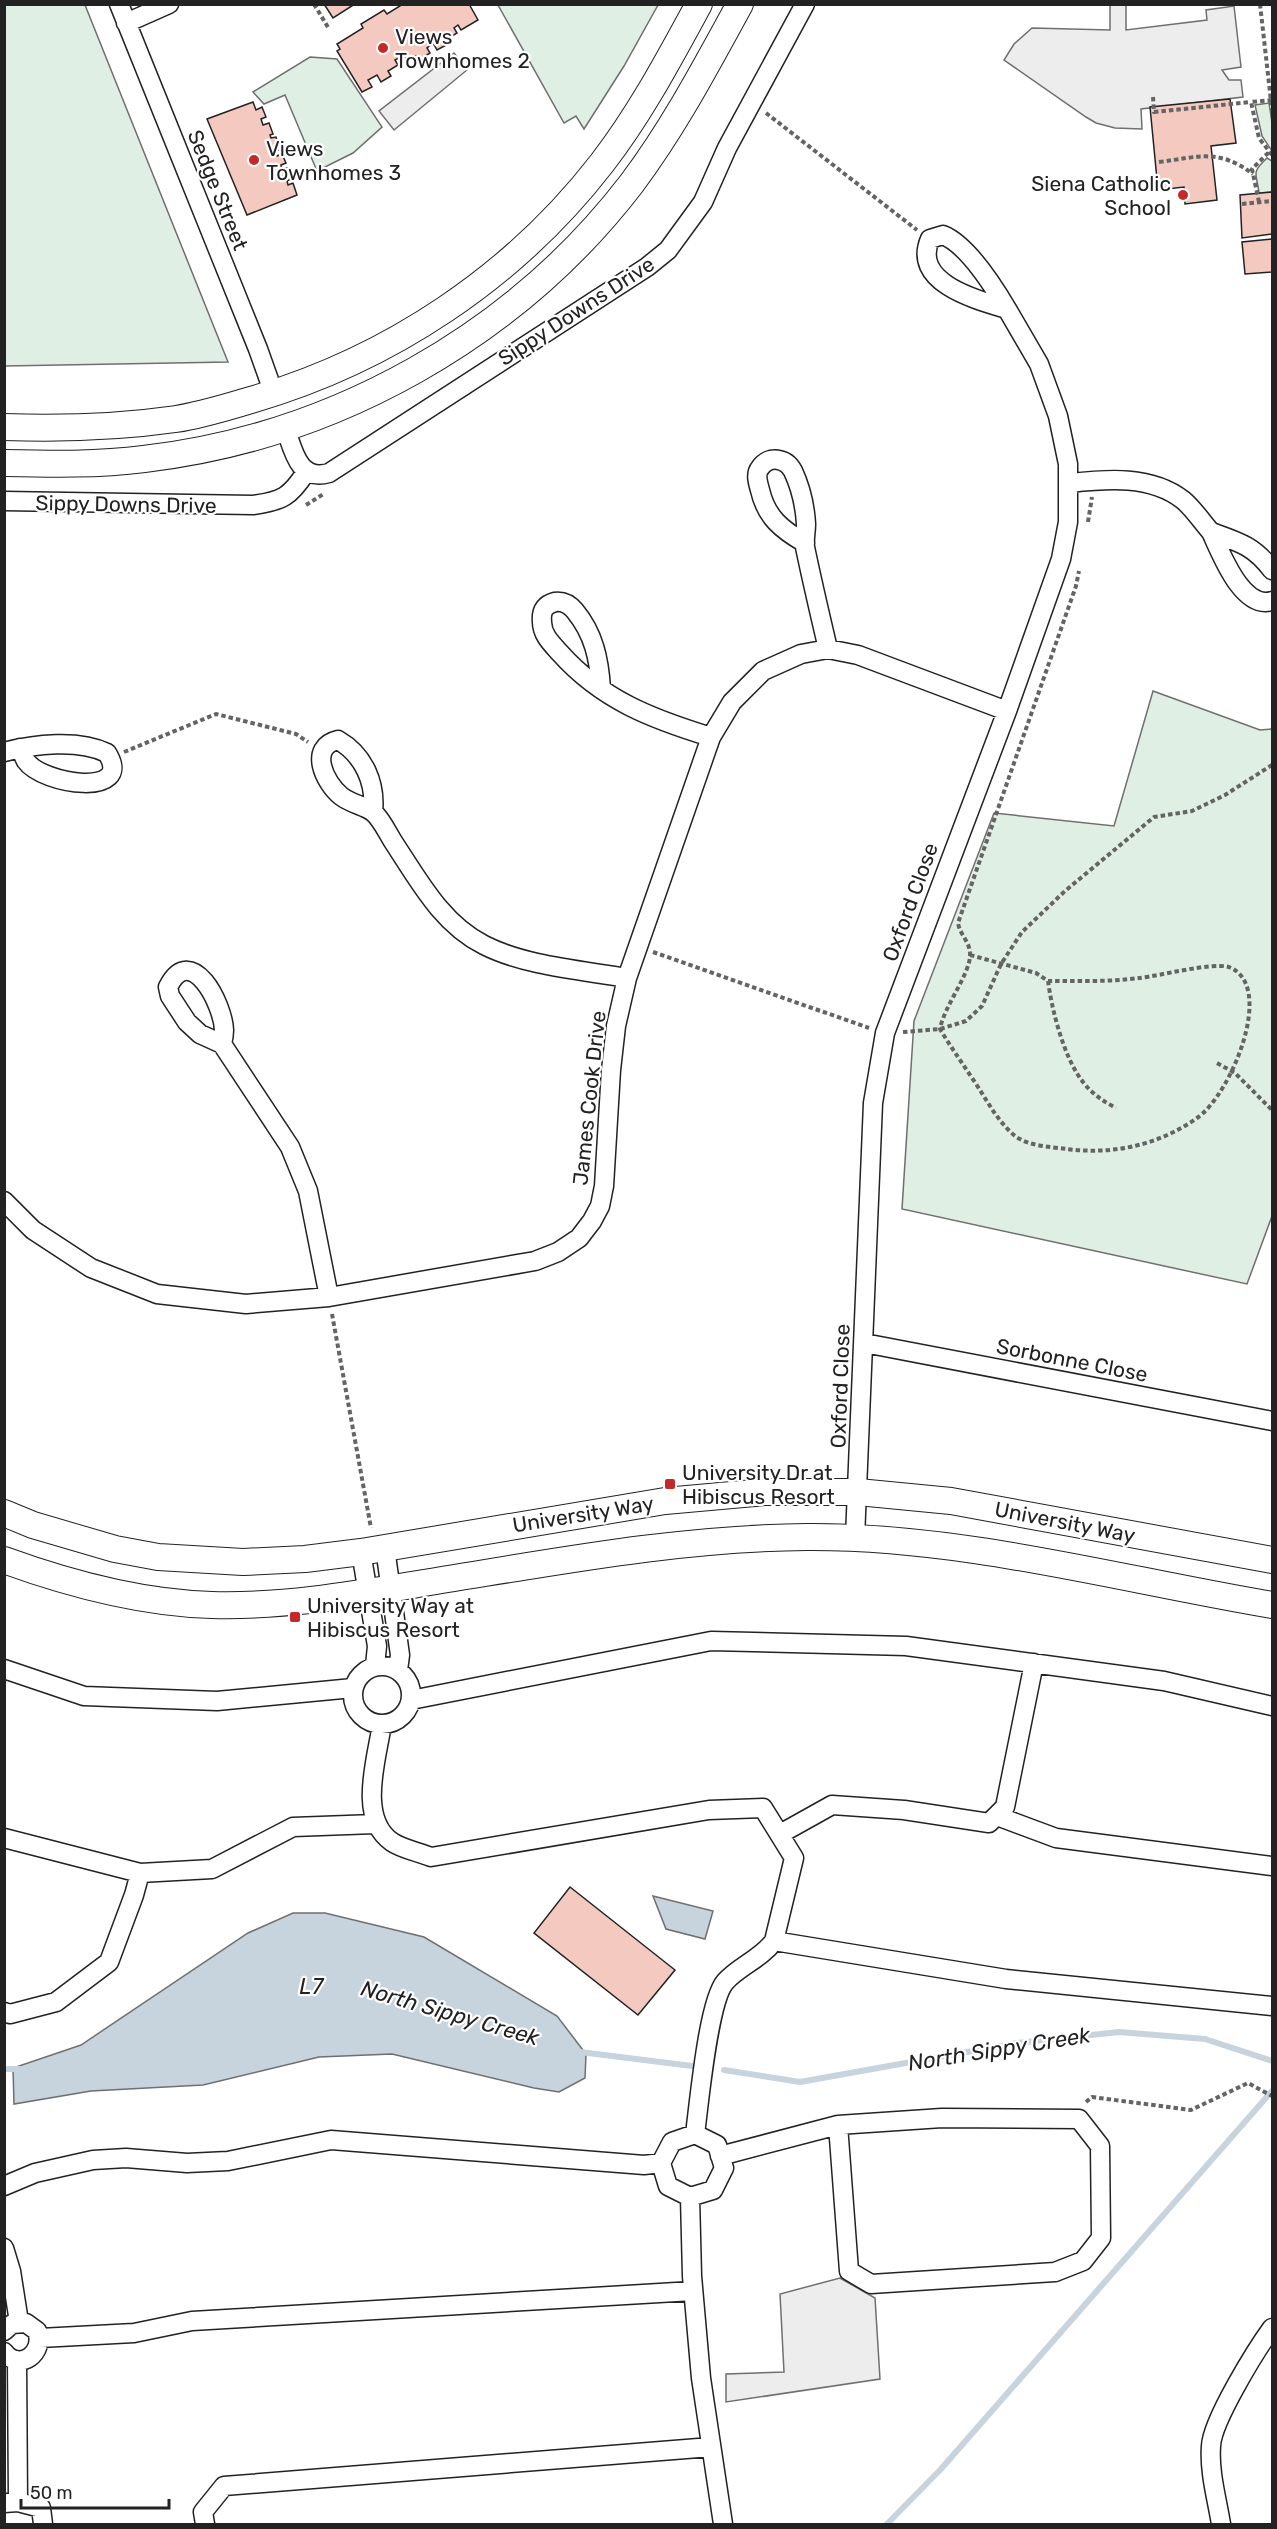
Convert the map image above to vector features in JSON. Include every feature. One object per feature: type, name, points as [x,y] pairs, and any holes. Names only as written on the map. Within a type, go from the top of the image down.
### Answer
[{"type":"main road","points":[[4,427],[80,428],[167,420],[223,408],[274,394],[319,377],[373,353],[422,325],[466,295],[532,240],[572,199],[629,126],[699,4]]},
{"type":"main road","name":"Sippy Downs Drive","points":[[4,463],[104,463],[144,459],[237,441],[335,409],[378,390],[439,357],[534,287],[597,224],[631,184],[661,143],[740,4]]},
{"type":"main road","points":[[274,394],[285,427]]},
{"type":"main road","name":"University Way","points":[[4,1513],[71,1538],[158,1557],[243,1562],[305,1559],[374,1550],[665,1500],[765,1492],[858,1492],[951,1501],[1272,1560]]},
{"type":"main road","name":"University Way","points":[[4,1560],[100,1589],[155,1600],[209,1605],[272,1604],[379,1591],[654,1548],[752,1539],[855,1538],[938,1545],[1003,1554],[1272,1605]]},
{"type":"street","name":"Sedge Street","points":[[120,4],[274,394]]},
{"type":"street","points":[[126,22],[169,4]]},
{"type":"street","name":"Sippy Downs Drive","points":[[4,501],[253,506],[288,495],[306,472],[320,475],[330,472],[647,267],[668,250],[702,202],[727,148],[805,4]]},
{"type":"street","name":"Oxford Close","points":[[855,1538],[873,1103],[885,1034],[1007,711],[1061,559],[1068,522],[1070,483],[1064,441],[1047,384],[1027,342],[994,288],[956,243],[944,235],[930,239]]},
{"type":"street","points":[[930,239],[926,248],[926,256],[930,267],[945,284],[960,294],[1007,309]]},
{"type":"street","points":[[285,427],[297,462],[306,472]]},
{"type":"street","points":[[1070,483],[1137,480],[1164,489],[1184,501],[1211,532],[1242,589],[1260,601],[1272,601]]},
{"type":"street","points":[[1211,532],[1247,545],[1261,555],[1272,570]]},
{"type":"street","points":[[805,543],[828,649]]},
{"type":"street","name":"James Cook Drive","points":[[4,1201],[33,1230],[91,1268],[157,1294],[246,1304],[329,1297],[535,1261],[558,1252],[579,1238],[600,1206],[604,1186],[616,1026],[627,978],[711,737],[732,702],[763,671],[801,654],[828,649],[858,655],[1007,711]]},
{"type":"street","points":[[601,688],[630,707],[657,719],[711,737]]},
{"type":"street","points":[[374,812],[352,804],[339,794],[324,772],[321,750],[327,743],[338,740],[350,747],[366,769],[375,795],[374,812],[429,896],[452,924],[483,945],[515,958],[627,978]]},
{"type":"street","points":[[40,745],[90,747],[107,753],[112,765],[110,774],[103,780],[74,784],[55,779],[27,763],[12,750],[40,745]]},
{"type":"street","points":[[222,1044],[290,1147],[301,1170],[308,1191],[329,1297]]},
{"type":"street","name":"Sorbonne Close","points":[[864,1343],[1272,1421]]},
{"type":"street","points":[[374,1550],[379,1591],[375,1666]]},
{"type":"street","points":[[379,1591],[400,1655],[398,1670]]},
{"type":"street","points":[[411,1700],[711,1641],[906,1646],[1164,1681],[1272,1706]]},
{"type":"street","points":[[780,1834],[832,1805],[904,1810],[989,1823],[1005,1807],[1034,1663]]},
{"type":"street","points":[[383,1665],[398,1670],[406,1678],[410,1688],[411,1700],[400,1718],[382,1724],[364,1718],[357,1711],[353,1701],[353,1688],[358,1677],[375,1666],[383,1665]]},
{"type":"street","points":[[4,1670],[84,1696],[217,1701],[353,1688]]},
{"type":"street","points":[[382,1724],[372,1795],[375,1824],[392,1842],[431,1857],[709,1810],[764,1808],[794,1858],[774,1941],[767,1951],[724,1983],[711,2019],[695,2134]]},
{"type":"street","points":[[997,1815],[1056,1838],[1272,1866]]},
{"type":"street","points":[[4,1838],[140,1873],[212,1869],[293,1827],[375,1824]]},
{"type":"street","points":[[4,2012],[10,2014],[56,2002],[109,1962],[140,1873]]},
{"type":"street","points":[[774,1941],[1006,1980],[1272,2006]]},
{"type":"street","points":[[720,2156],[838,2126],[942,2118],[1079,2119],[1100,2146],[1101,2238],[1083,2261],[1055,2272],[871,2284],[849,2271],[838,2126]]},
{"type":"street","points":[[695,2134],[717,2145],[724,2168],[713,2190],[690,2197],[668,2186],[661,2163],[672,2142],[695,2134]]},
{"type":"street","points":[[4,2186],[35,2173],[93,2160],[126,2158],[187,2163],[228,2161],[331,2140],[644,2165],[661,2163]]},
{"type":"street","points":[[690,2197],[693,2291],[701,2378],[723,2524]]},
{"type":"street","points":[[4,2248],[11,2271],[12,2327],[32,2326],[40,2338],[40,2344],[29,2359],[11,2356],[11,2503],[41,2508],[43,2524]]},
{"type":"street","points":[[40,2338],[134,2333],[192,2321],[693,2291]]},
{"type":"street","points":[[1221,2524],[1212,2466],[1211,2446],[1215,2427],[1272,2328]]},
{"type":"street","points":[[205,2524],[203,2512],[224,2486],[711,2446]]},
{"type":"path","points":[[314,4],[329,29]]},
{"type":"path","points":[[1260,4],[1272,110]]},
{"type":"path","points":[[1153,97],[1155,111],[1272,100]]},
{"type":"path","points":[[753,102],[930,239]]},
{"type":"path","points":[[1251,102],[1259,138],[1271,154],[1252,169],[1259,202]]},
{"type":"path","points":[[1159,162],[1214,156],[1235,161],[1253,174]]},
{"type":"path","points":[[1242,204],[1272,201]]},
{"type":"path","points":[[1086,533],[1094,481]]},
{"type":"path","points":[[1080,565],[1076,586],[958,924],[968,944],[970,956],[955,993],[943,1013],[940,1029],[952,1051],[1000,1122],[1017,1138],[1040,1145],[1098,1152],[1120,1150],[1154,1141],[1197,1118],[1221,1095],[1235,1072],[1247,1049],[1256,1011]]},
{"type":"path","points":[[110,758],[216,714],[296,734],[321,750]]},
{"type":"path","points":[[638,947],[885,1034],[940,1029],[966,1021],[982,1006],[1001,964],[1022,932],[1065,891],[1154,817],[1192,811],[1225,795],[1272,765]]},
{"type":"path","points":[[970,956],[1036,973],[1048,981],[1138,978],[1227,966],[1243,974],[1254,992],[1255,1001]]},
{"type":"path","points":[[1048,981],[1051,1006],[1074,1066],[1083,1082],[1098,1098],[1116,1108]]},
{"type":"path","points":[[1217,1063],[1235,1072],[1272,1110]]},
{"type":"path","points":[[329,1297],[374,1550]]},
{"type":"path","points":[[1079,2119],[1082,2106],[1092,2097],[1191,2110],[1248,2083],[1272,2096]]},
{"type":"green space","points":[[5,4],[85,5],[228,362],[5,366]]},
{"type":"green space","points":[[498,5],[658,5],[624,66],[584,129],[576,116],[564,123]]},
{"type":"green space","points":[[310,57],[337,59],[382,127],[353,153],[317,171],[285,95],[264,104],[253,92]]},
{"type":"green space","points":[[1269,103],[1272,151],[1262,136],[1255,105]]},
{"type":"green space","points":[[1267,158],[1272,161],[1272,192],[1259,193],[1256,171]]},
{"type":"green space","points":[[1153,691],[1260,730],[1272,729],[1272,1216],[1247,1284],[902,1209],[914,1021],[994,813],[1114,826]]},
{"type":"shaded area","points":[[1110,5],[1126,5],[1126,30],[1207,20],[1206,10],[1234,6],[1241,67],[1222,70],[1229,80],[1241,80],[1243,97],[1141,109],[1142,129],[1115,128],[1096,123],[1086,117],[1004,60],[1014,44],[1032,28],[1110,30]]},
{"type":"shaded area","points":[[454,53],[467,70],[394,130],[379,111]]},
{"type":"shaded area","points":[[840,2278],[875,2298],[880,2379],[726,2402],[726,2374],[784,2372],[780,2294]]},
{"type":"water","points":[[653,1896],[713,1911],[705,1939],[666,1929]]},
{"type":"water","name":"L7","points":[[293,1913],[325,1913],[424,1937],[557,2016],[586,2054],[585,2078],[559,2092],[392,2054],[319,2057],[203,2085],[91,2091],[14,2104],[13,2068],[81,2045],[248,1933]]},
{"type":"building","points":[[324,4],[355,4],[333,18]]},
{"type":"building","name":"Views Townhomes 2","points":[[403,4],[469,4],[478,20],[461,30],[458,25],[454,28],[457,33],[447,39],[450,43],[437,50],[433,43],[427,48],[430,53],[419,60],[416,56],[408,61],[404,55],[395,60],[398,65],[388,71],[391,76],[381,82],[377,75],[368,80],[372,87],[362,92],[337,51],[340,49],[337,44],[363,28],[361,24],[384,10],[387,14]]},
{"type":"building","points":[[1230,99],[1236,143],[1211,146],[1217,200],[1185,204],[1184,187],[1158,190],[1150,107]]},
{"type":"building","name":"Views Townhomes 3","points":[[253,102],[256,110],[262,107],[266,117],[261,119],[263,125],[269,123],[273,134],[270,135],[271,138],[276,137],[280,150],[275,151],[277,156],[282,154],[286,163],[281,165],[282,170],[287,168],[291,179],[287,181],[288,185],[293,183],[297,195],[247,215],[207,119]]},
{"type":"building","points":[[1272,192],[1272,234],[1242,238],[1240,195]]},
{"type":"building","points":[[1272,239],[1272,272],[1245,274],[1242,242]]},
{"type":"building","points":[[570,1887],[675,1970],[638,2015],[534,1933]]},
{"type":"waterway","name":"North Sippy Creek","points":[[724,2070],[800,2082],[1017,2043],[1119,2032],[1205,2039],[1272,2061]]},
{"type":"waterway","name":"North Sippy Creek","points":[[580,2052],[692,2066]]},
{"type":"waterway","name":"North Sippy Creek","points":[[4,2069],[19,2069]]},
{"type":"waterway","points":[[887,2524],[941,2469],[1272,2091]]},
{"type":"place","name":"Views Townhomes 2","points":[[383,48]]},
{"type":"place","name":"Views Townhomes 3","points":[[254,160]]},
{"type":"place","name":"Siena Catholic School","points":[[1183,195]]},
{"type":"place","name":"University Dr at Hibiscus Resort","points":[[670,1484]]},
{"type":"place","name":"University Way at Hibiscus Resort","points":[[295,1617]]}]
